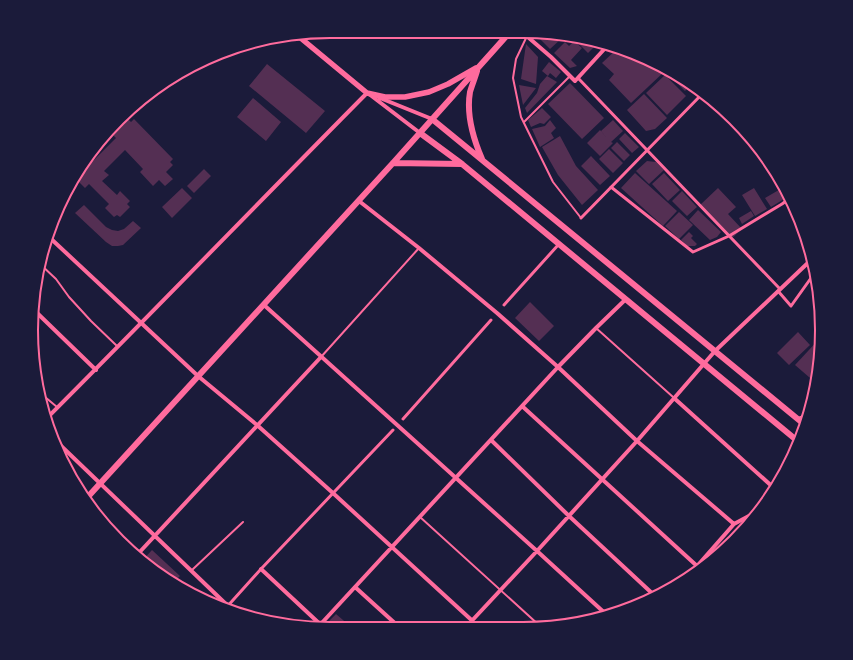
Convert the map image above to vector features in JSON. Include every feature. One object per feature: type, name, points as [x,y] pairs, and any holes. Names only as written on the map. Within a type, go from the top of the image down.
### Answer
[{"type":"main road","points":[[89,495],[359,201],[505,38]]},
{"type":"main road","points":[[478,67],[470,91],[469,113],[474,139],[483,160]]},
{"type":"main road","points":[[432,119],[801,421]]},
{"type":"main road","points":[[420,133],[462,164],[794,438]]},
{"type":"main road","points":[[393,163],[462,164]]},
{"type":"street","points":[[531,38],[575,81],[604,49]]},
{"type":"street","points":[[303,39],[367,93],[420,133]]},
{"type":"street","points":[[367,93],[396,98],[416,96],[448,84],[478,67]]},
{"type":"street","points":[[578,78],[729,236],[779,290],[791,306],[810,279]]},
{"type":"street","points":[[367,93],[432,119]]},
{"type":"street","points":[[50,415],[96,370],[141,322],[367,93]]},
{"type":"street","points":[[581,218],[699,97]]},
{"type":"street","points":[[611,187],[692,252],[729,236],[785,202]]},
{"type":"street","points":[[359,201],[419,248],[497,313],[636,441],[734,524]]},
{"type":"street","points":[[52,240],[198,376],[257,425],[472,621],[636,441],[704,364],[714,350],[807,264]]},
{"type":"street","points":[[504,306],[559,244]]},
{"type":"street","points":[[324,622],[522,406],[596,328],[626,299]]},
{"type":"street","points":[[264,305],[603,611]]},
{"type":"street","points":[[39,315],[96,370]]},
{"type":"street","points":[[402,419],[490,320]]},
{"type":"street","points":[[140,552],[322,357]]},
{"type":"street","points":[[674,398],[770,485]]},
{"type":"street","points":[[522,406],[696,565]]},
{"type":"street","points":[[798,419],[802,417]]},
{"type":"street","points":[[229,604],[261,569],[334,494],[392,430]]},
{"type":"street","points":[[491,440],[569,516],[651,592]]},
{"type":"street","points":[[62,447],[155,535],[221,601]]},
{"type":"street","points":[[700,563],[734,524],[748,516]]},
{"type":"street","points":[[261,569],[315,621]]},
{"type":"street","points":[[355,587],[394,622]]},
{"type":"lane","points":[[526,38],[516,59],[513,78],[521,117],[553,182],[581,218]]},
{"type":"lane","points":[[524,122],[570,76]]},
{"type":"lane","points":[[322,357],[419,248]]},
{"type":"lane","points":[[45,269],[56,279],[69,297],[86,316],[118,347]]},
{"type":"lane","points":[[596,328],[674,398]]},
{"type":"lane","points":[[46,399],[57,408]]},
{"type":"lane","points":[[420,517],[535,621]]},
{"type":"lane","points":[[191,571],[243,522]]},
{"type":"building","points":[[540,39],[560,40],[550,49]]},
{"type":"building","points":[[565,42],[569,46],[573,42],[577,43],[582,48],[571,60],[577,66],[570,68],[554,53]]},
{"type":"building","points":[[526,44],[538,57],[536,84],[521,79]]},
{"type":"building","points":[[579,44],[594,47],[588,53]]},
{"type":"building","points":[[614,52],[635,60],[662,73],[631,103],[609,80],[614,74],[602,63]]},
{"type":"building","points":[[549,62],[561,72],[556,78],[550,73],[548,76],[542,71]]},
{"type":"building","points":[[267,64],[325,111],[306,133],[249,86]]},
{"type":"building","points":[[665,75],[686,96],[667,115],[646,93]]},
{"type":"building","points":[[547,76],[557,82],[527,113],[525,108],[537,93],[540,84]]},
{"type":"building","points":[[674,80],[687,88],[685,91]]},
{"type":"building","points":[[570,83],[604,118],[582,139],[548,104]]},
{"type":"building","points":[[519,85],[536,88],[523,105]]},
{"type":"building","points":[[644,94],[667,118],[655,129],[646,131],[627,110]]},
{"type":"building","points":[[253,98],[281,122],[266,141],[237,117]]},
{"type":"building","points":[[542,108],[551,117],[544,124],[540,123],[531,127],[528,120]]},
{"type":"building","points":[[128,119],[131,122],[134,119],[173,159],[170,162],[173,165],[166,172],[173,179],[165,186],[159,180],[153,186],[140,172],[143,169],[125,150],[104,171],[109,175],[102,181],[117,195],[120,191],[130,201],[127,204],[130,207],[120,217],[117,215],[114,217],[105,208],[109,204],[89,184],[85,188],[79,182],[89,165],[116,138],[113,135]]},
{"type":"building","points":[[550,120],[556,128],[551,133],[554,138],[540,147],[532,129],[545,126]]},
{"type":"building","points":[[613,120],[623,131],[611,142],[613,143],[600,156],[587,143],[600,130],[607,138],[601,131]]},
{"type":"building","points":[[625,133],[639,147],[632,153],[619,139]]},
{"type":"building","points":[[560,136],[576,166],[598,190],[582,205],[558,175],[542,147]]},
{"type":"building","points":[[617,142],[630,155],[624,161],[611,148]]},
{"type":"building","points":[[609,149],[623,163],[613,173],[599,159]]},
{"type":"building","points":[[591,156],[610,176],[600,185],[581,166]]},
{"type":"building","points":[[647,161],[656,162],[664,170],[649,184],[636,171]]},
{"type":"building","points":[[204,169],[211,176],[194,193],[187,186]]},
{"type":"building","points":[[635,173],[677,211],[663,226],[621,188]]},
{"type":"building","points":[[664,173],[680,190],[668,201],[652,184]]},
{"type":"building","points":[[182,188],[192,198],[172,218],[162,207]]},
{"type":"building","points":[[718,188],[736,207],[728,214],[742,229],[731,239],[699,206]]},
{"type":"building","points":[[754,188],[767,209],[755,216],[742,195]]},
{"type":"building","points":[[779,190],[784,199],[771,207],[765,198]]},
{"type":"building","points":[[682,191],[697,207],[687,216],[672,201]]},
{"type":"building","points":[[84,205],[106,227],[112,230],[118,231],[124,229],[133,221],[141,228],[123,245],[112,246],[75,213]]},
{"type":"building","points":[[698,210],[721,232],[717,237],[710,240],[689,220]]},
{"type":"building","points":[[751,211],[754,216],[742,224],[739,218]]},
{"type":"building","points":[[679,212],[693,225],[679,239],[665,226]]},
{"type":"building","points":[[689,232],[693,236],[691,238],[697,244],[695,246],[687,246],[681,240]]},
{"type":"building","points":[[530,302],[554,326],[539,341],[515,318]]},
{"type":"building","points":[[798,332],[810,345],[789,365],[777,353]]},
{"type":"building","points":[[814,344],[811,379],[795,365]]},
{"type":"building","points":[[152,550],[180,576],[177,579],[146,557]]},
{"type":"building","points":[[336,614],[345,622],[330,622],[328,622]]}]
